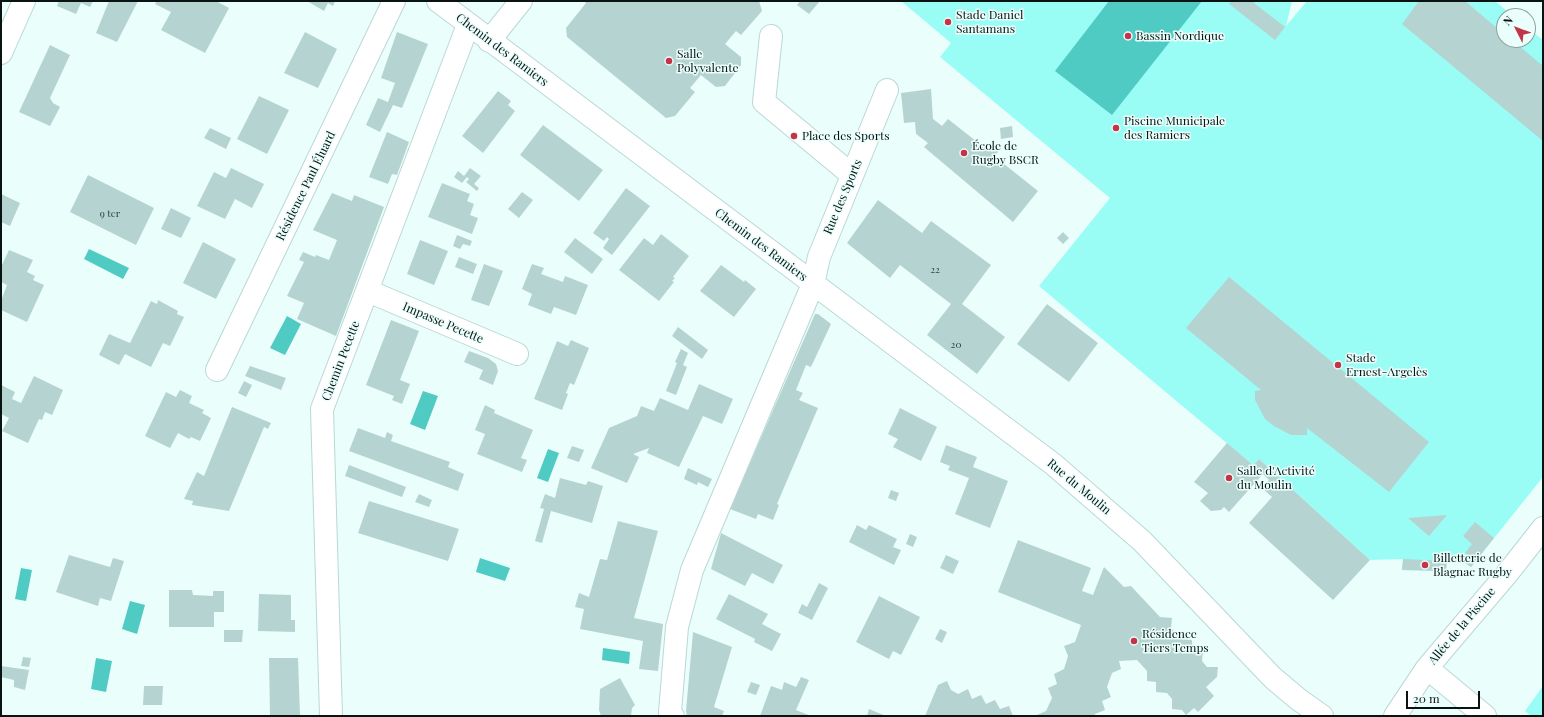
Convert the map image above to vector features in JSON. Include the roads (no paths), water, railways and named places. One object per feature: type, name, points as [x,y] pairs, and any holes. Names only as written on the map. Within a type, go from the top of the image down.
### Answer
[{"type":"street","points":[[1,53],[8,18],[24,1]]},
{"type":"street","name":"Résidence Paul Éluard","points":[[217,370],[394,1]]},
{"type":"street","name":"Chemin des Ramiers","points":[[438,1],[813,284],[692,570],[677,627],[670,712],[673,716]]},
{"type":"street","points":[[490,41],[521,1]]},
{"type":"street","name":"Chemin Pecette","points":[[331,716],[322,409],[468,25]]},
{"type":"street","points":[[771,36],[764,102],[852,175]]},
{"type":"street","name":"Rue des Sports","points":[[813,284],[819,257],[887,90]]},
{"type":"street","name":"Rue du Moulin","points":[[813,284],[1053,464],[1142,541],[1273,678],[1298,699],[1322,716]]},
{"type":"street","name":"Impasse Pecette","points":[[368,291],[517,354]]},
{"type":"street","name":"Allée de la Piscine","points":[[1395,716],[1427,668],[1506,575],[1543,528]]},
{"type":"street","points":[[1427,668],[1485,716]]},
{"type":"place","name":"Stade Daniel Santamans","points":[[948,22]]},
{"type":"place","name":"Bassin Nordique","points":[[1128,36]]},
{"type":"place","name":"Salle Polyvalente","points":[[669,61]]},
{"type":"place","name":"Piscine Municipale des Ramiers","points":[[1116,128]]},
{"type":"place","name":"Place des Sports","points":[[794,136]]},
{"type":"place","name":"École de Rugby BSCR","points":[[964,153]]},
{"type":"place","name":"Stade Ernest-Argelès","points":[[1338,365]]},
{"type":"place","name":"Salle d'Activité du Moulin","points":[[1229,478]]},
{"type":"place","name":"Billetterie de Blagnac Rugby","points":[[1425,565]]},
{"type":"place","name":"Résidence Tiers Temps","points":[[1134,641]]}]
